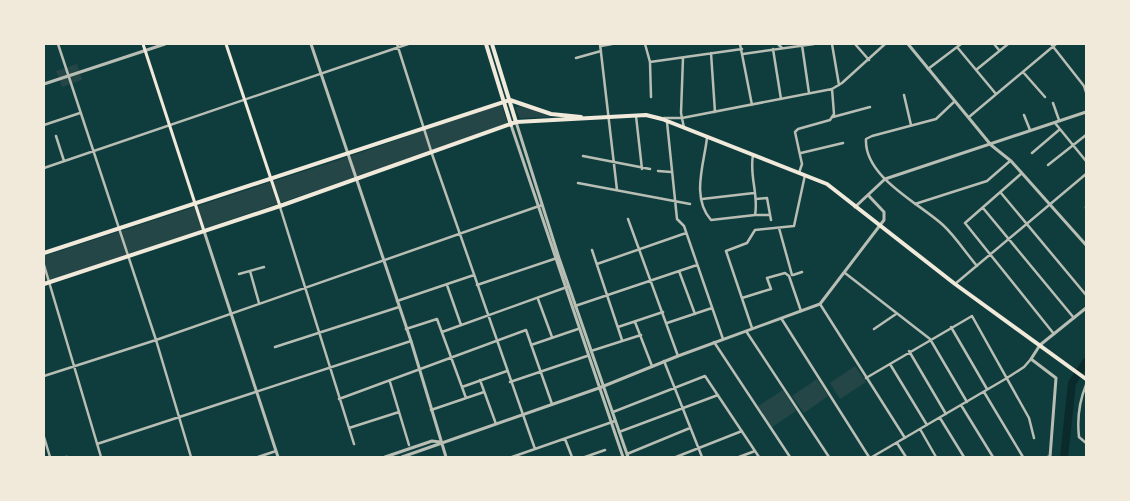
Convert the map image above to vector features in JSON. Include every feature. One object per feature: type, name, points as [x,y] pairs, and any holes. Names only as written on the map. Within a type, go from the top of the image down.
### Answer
[{"type":"main road","points":[[143,44],[204,231]]},
{"type":"main road","points":[[226,44],[280,206]]},
{"type":"main road","points":[[486,44],[511,125]]},
{"type":"main road","points":[[492,44],[516,122]]},
{"type":"main road","points":[[44,253],[510,100],[551,114],[608,118]]},
{"type":"main road","points":[[44,284],[432,154],[516,122],[636,116],[662,118],[827,184],[955,284],[1085,378]]},
{"type":"street","points":[[58,44],[156,340],[191,457]]},
{"type":"street","points":[[44,84],[165,44]]},
{"type":"street","points":[[310,44],[411,341],[446,457]]},
{"type":"street","points":[[44,168],[320,74],[397,45],[408,44]]},
{"type":"street","points":[[612,44],[601,45],[601,50],[616,190]]},
{"type":"street","points":[[645,44],[650,62],[651,97]]},
{"type":"street","points":[[740,44],[752,104]]},
{"type":"street","points":[[778,44],[782,48]]},
{"type":"street","points":[[743,54],[814,44]]},
{"type":"street","points":[[832,44],[839,86]]},
{"type":"street","points":[[855,44],[869,60]]},
{"type":"street","points":[[662,118],[682,118],[832,89],[839,86],[885,44]]},
{"type":"street","points":[[908,44],[991,145],[1011,161],[1086,246]]},
{"type":"street","points":[[928,69],[961,44]]},
{"type":"street","points":[[994,44],[999,51]]},
{"type":"street","points":[[976,70],[1008,44]]},
{"type":"street","points":[[397,45],[521,415],[535,449]]},
{"type":"street","points":[[969,117],[1053,45],[1084,86],[1086,92]]},
{"type":"street","points":[[802,46],[810,94]]},
{"type":"street","points":[[957,47],[996,94]]},
{"type":"street","points":[[650,62],[742,49]]},
{"type":"street","points":[[773,49],[781,99]]},
{"type":"street","points":[[576,58],[601,50]]},
{"type":"street","points":[[711,53],[716,112]]},
{"type":"street","points":[[683,58],[682,118],[684,128]]},
{"type":"street","points":[[1023,72],[1045,97]]},
{"type":"street","points":[[832,89],[832,117]]},
{"type":"street","points":[[904,95],[911,126]]},
{"type":"street","points":[[955,101],[936,119],[866,139],[866,147],[874,166],[885,180],[944,225],[977,266]]},
{"type":"street","points":[[1053,103],[1059,130],[1086,161]]},
{"type":"street","points":[[799,173],[802,166],[796,131],[827,122],[832,117],[870,107]]},
{"type":"street","points":[[855,206],[885,180],[1086,112]]},
{"type":"street","points":[[44,125],[81,113]]},
{"type":"street","points":[[1024,115],[1031,132]]},
{"type":"street","points":[[636,116],[642,169]]},
{"type":"street","points":[[667,120],[677,219],[684,226],[723,339]]},
{"type":"street","points":[[516,122],[540,206]]},
{"type":"street","points":[[511,125],[567,287],[578,329],[598,388],[619,432],[627,455],[691,428]]},
{"type":"street","points":[[1032,152],[1059,130]]},
{"type":"street","points":[[1048,165],[1086,135]]},
{"type":"street","points":[[56,136],[64,161]]},
{"type":"street","points":[[708,138],[704,168],[698,183],[704,212],[711,220],[769,215]]},
{"type":"street","points":[[800,154],[843,143]]},
{"type":"street","points":[[753,155],[750,167],[755,199],[754,215]]},
{"type":"street","points":[[583,156],[642,169],[650,169]]},
{"type":"street","points":[[916,204],[987,181],[1011,161]]},
{"type":"street","points":[[658,170],[672,172]]},
{"type":"street","points":[[1022,173],[965,223],[1054,334]]},
{"type":"street","points":[[955,284],[1086,174]]},
{"type":"street","points":[[752,328],[726,251],[747,243],[756,230],[796,224],[805,175]]},
{"type":"street","points":[[578,183],[690,204]]},
{"type":"street","points":[[702,199],[754,193]]},
{"type":"street","points":[[1001,193],[1086,295]]},
{"type":"street","points":[[402,457],[603,387],[714,342],[820,304],[881,226],[884,212],[868,195]]},
{"type":"street","points":[[755,199],[767,198],[771,220]]},
{"type":"street","points":[[280,206],[354,444]]},
{"type":"street","points":[[44,376],[156,340],[460,232],[540,206]]},
{"type":"street","points":[[984,208],[1074,318]]},
{"type":"street","points":[[628,219],[652,280],[678,356]]},
{"type":"street","points":[[779,228],[801,311]]},
{"type":"street","points":[[204,231],[278,457]]},
{"type":"street","points":[[597,264],[686,232]]},
{"type":"street","points":[[592,250],[622,340]]},
{"type":"street","points":[[478,285],[557,258]]},
{"type":"street","points":[[44,265],[101,457]]},
{"type":"street","points":[[573,307],[697,265]]},
{"type":"street","points":[[238,274],[264,267]]},
{"type":"street","points":[[250,271],[259,303]]},
{"type":"street","points":[[679,271],[695,314]]},
{"type":"street","points":[[742,298],[771,289],[767,278],[785,273],[791,276],[802,272]]},
{"type":"street","points":[[845,273],[930,339],[967,402]]},
{"type":"street","points":[[397,301],[474,275]]},
{"type":"street","points":[[447,284],[461,325]]},
{"type":"street","points":[[442,332],[567,287]]},
{"type":"street","points":[[538,299],[552,338]]},
{"type":"street","points":[[820,304],[905,438]]},
{"type":"street","points":[[275,347],[399,307]]},
{"type":"street","points":[[573,307],[591,351],[612,412],[623,457]]},
{"type":"street","points":[[667,323],[712,308]]},
{"type":"street","points":[[781,318],[871,457],[877,456],[1024,367],[1040,346],[1086,308]]},
{"type":"street","points":[[618,327],[663,312]]},
{"type":"street","points":[[874,329],[896,314]]},
{"type":"street","points":[[866,378],[972,316],[1029,418],[1034,438]]},
{"type":"street","points":[[406,329],[437,319],[466,398]]},
{"type":"street","points":[[635,322],[652,366]]},
{"type":"street","points":[[951,327],[1023,457]]},
{"type":"street","points":[[531,344],[578,329]]},
{"type":"street","points":[[339,398],[390,382],[420,370],[425,365],[526,330],[552,405]]},
{"type":"street","points":[[746,330],[828,457]]},
{"type":"street","points":[[591,351],[641,335]]},
{"type":"street","points":[[97,444],[411,341]]},
{"type":"street","points":[[714,342],[790,457]]},
{"type":"street","points":[[909,352],[946,414]]},
{"type":"street","points":[[510,382],[587,356]]},
{"type":"street","points":[[1031,359],[1056,378],[1050,456],[1048,457]]},
{"type":"street","points":[[664,362],[702,457]]},
{"type":"street","points":[[890,364],[927,425]]},
{"type":"street","points":[[462,387],[506,371]]},
{"type":"street","points":[[612,412],[705,376],[759,457]]},
{"type":"street","points":[[480,380],[496,424]]},
{"type":"street","points":[[390,382],[409,445]]},
{"type":"street","points":[[1086,386],[1080,400],[1078,426],[1079,436],[1086,443]]},
{"type":"street","points":[[431,410],[484,392]]},
{"type":"street","points":[[619,432],[718,394]]},
{"type":"street","points":[[961,405],[993,457]]},
{"type":"street","points":[[349,428],[399,412]]},
{"type":"street","points":[[940,418],[964,457]]},
{"type":"street","points":[[512,457],[517,457],[613,422]]},
{"type":"street","points":[[920,429],[936,457]]},
{"type":"street","points":[[676,457],[742,431]]},
{"type":"street","points":[[44,437],[50,457]]},
{"type":"street","points":[[565,438],[572,457]]},
{"type":"street","points":[[385,457],[432,442],[441,442]]},
{"type":"street","points":[[897,443],[906,457]]},
{"type":"street","points":[[585,457],[605,450]]},
{"type":"street","points":[[258,457],[276,451]]},
{"type":"street","points":[[739,457],[755,451]]},
{"type":"shaded area","points":[[77,64],[82,80],[62,87],[56,71]]},
{"type":"shaded area","points":[[501,104],[508,124],[44,283],[44,256],[348,157]]},
{"type":"shaded area","points":[[522,105],[550,117],[520,118],[515,108]]},
{"type":"shaded area","points":[[855,366],[866,382],[840,399],[830,383]]},
{"type":"shaded area","points":[[817,379],[828,396],[804,413],[792,396]]},
{"type":"shaded area","points":[[783,390],[796,411],[772,427],[758,406]]},
{"type":"waterway","points":[[1064,457],[1072,383],[1086,362]]}]
